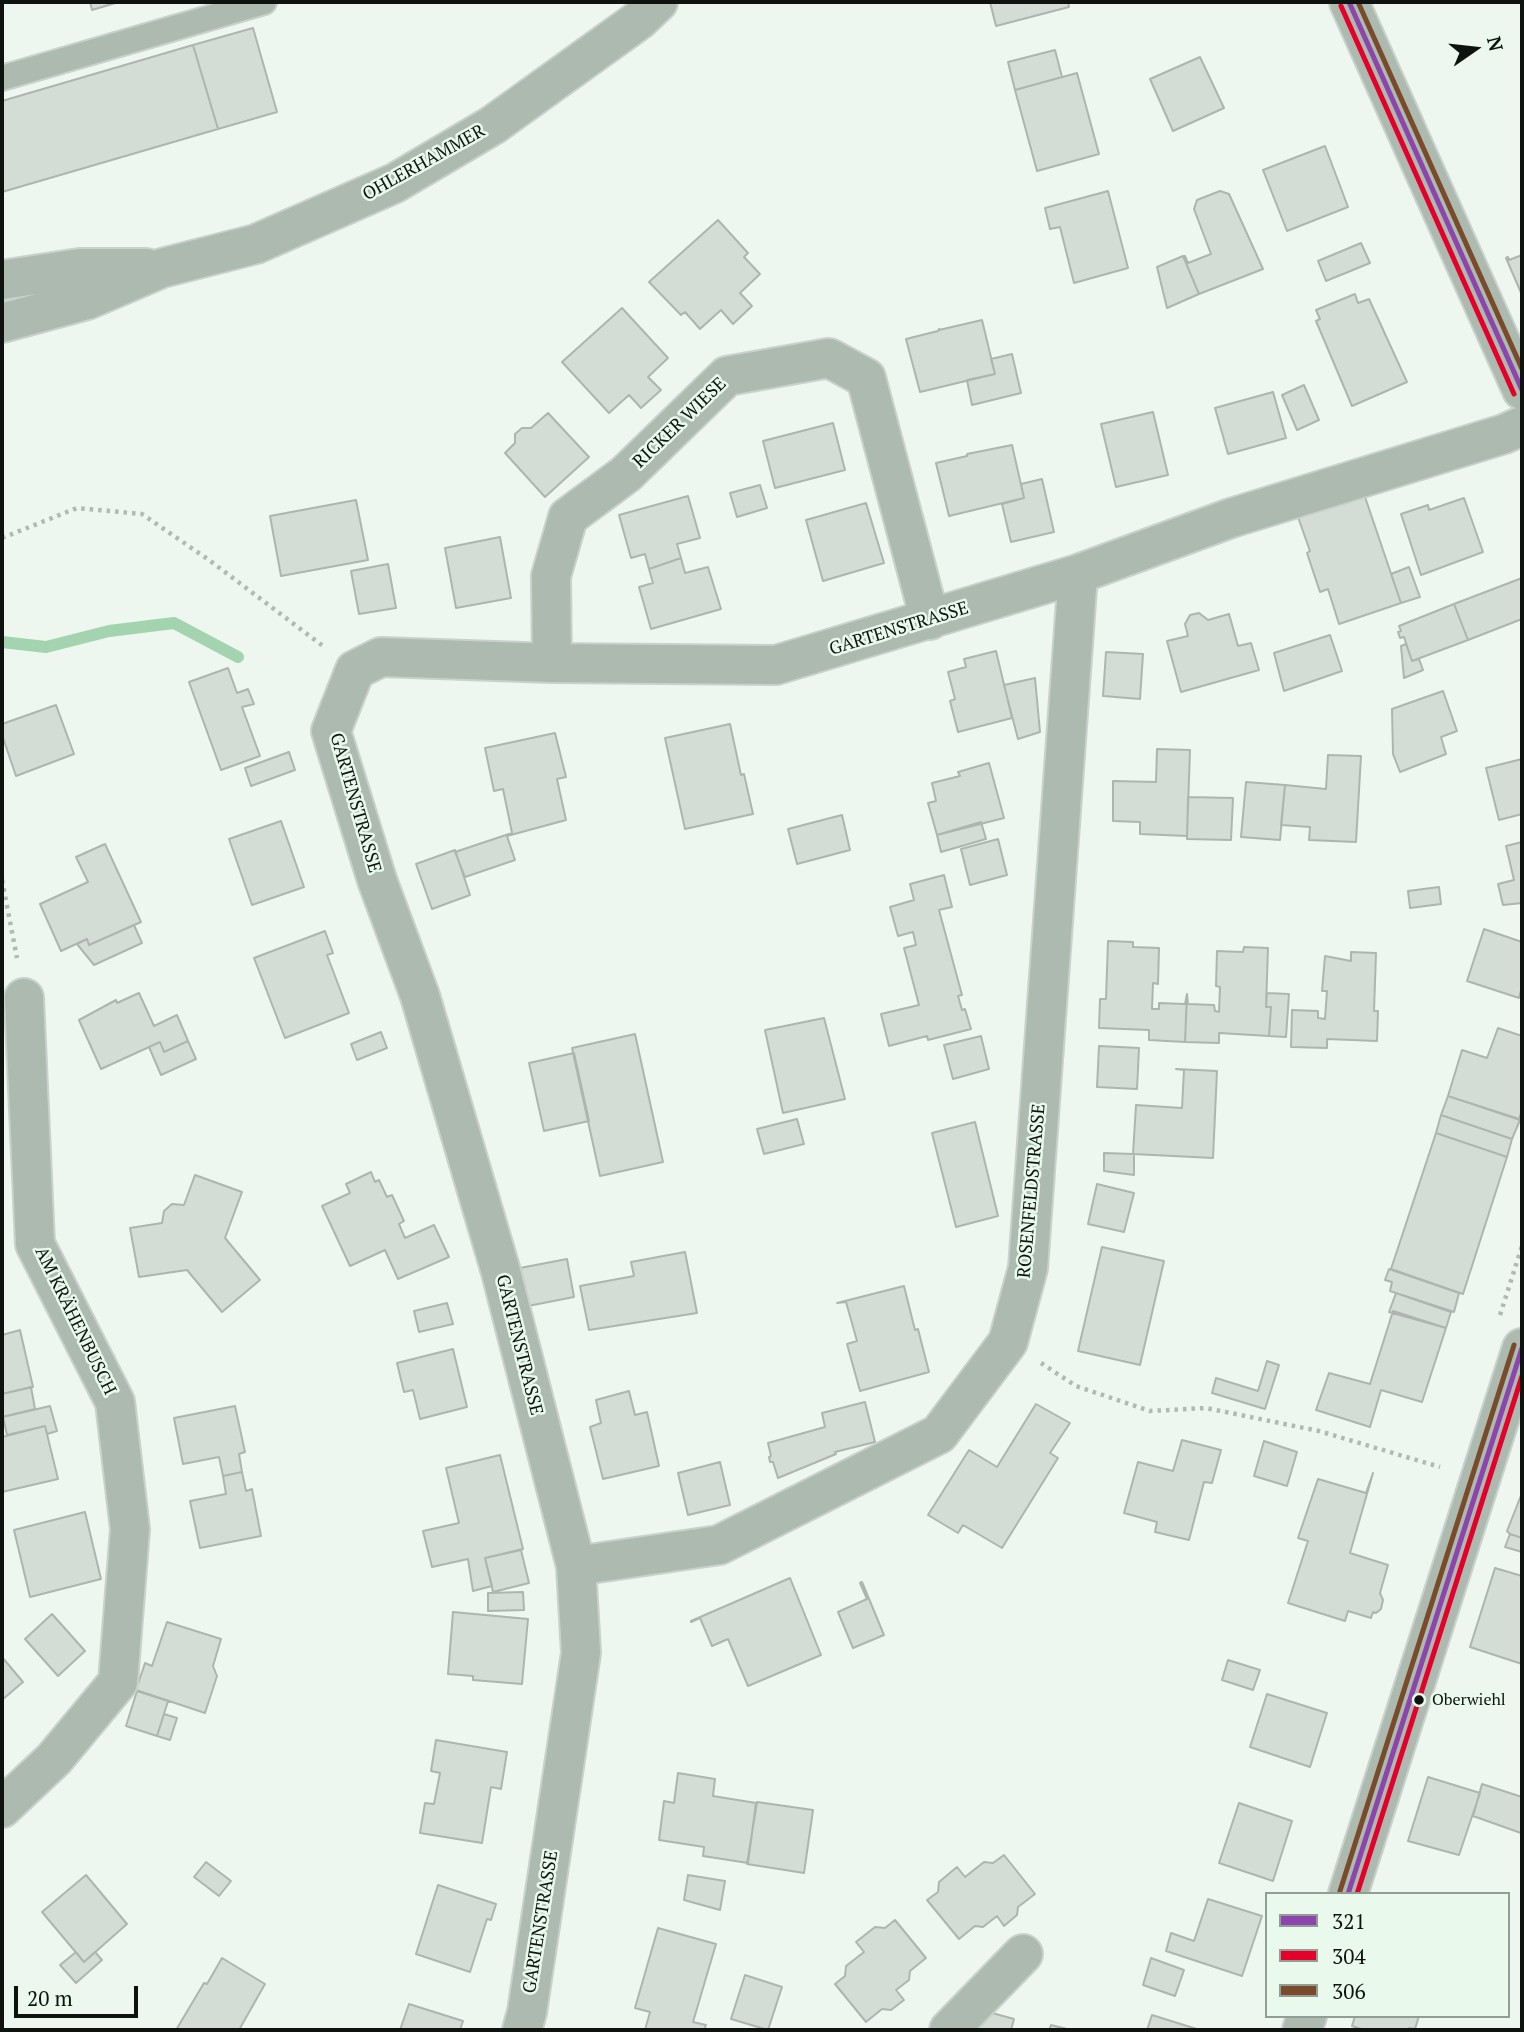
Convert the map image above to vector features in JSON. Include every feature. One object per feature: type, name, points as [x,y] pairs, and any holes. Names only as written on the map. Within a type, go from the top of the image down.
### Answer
[{"type":"street","name":"OHLERHAMMER","points":[[2,323],[87,300],[162,268],[256,244],[395,183],[493,125],[639,20],[658,2]]},
{"type":"street","points":[[1349,2],[1522,390]]},
{"type":"street","name":"OHLERHAMMER","points":[[2,280],[80,268],[162,268]]},
{"type":"street","name":"RICKER WIESE","points":[[552,663],[551,576],[568,517],[626,474],[727,376],[829,358],[866,378],[930,620]]},
{"type":"street","name":"GARTENSTRASSE","points":[[522,2030],[527,2012],[581,1653],[576,1566],[501,1272],[420,996],[377,880],[331,731],[355,670],[381,657],[552,663],[776,665],[1078,574],[1231,518],[1504,434],[1522,426]]},
{"type":"street","name":"ROSENFELDSTRASSE","points":[[576,1566],[719,1545],[939,1434],[1007,1342],[1028,1268],[1078,574]]},
{"type":"street","name":"AM KRÄHENBUSCH","points":[[2,1808],[54,1759],[118,1682],[130,1528],[115,1402],[35,1244],[24,998]]},
{"type":"street","points":[[1349,1892],[1522,1348]]},
{"type":"street","points":[[949,2030],[1023,1954]]},
{"type":"lane","points":[[2,78],[264,2]]},
{"type":"path","points":[[2,538],[77,508],[142,514],[209,560],[355,670]]},
{"type":"path","points":[[2,880],[24,998]]},
{"type":"path","points":[[1007,1342],[1076,1386],[1150,1411],[1206,1408],[1307,1429],[1480,1480]]},
{"type":"building","points":[[90,2],[119,2],[92,10]]},
{"type":"building","points":[[990,2],[1068,2],[1069,7],[996,26]]},
{"type":"building","points":[[253,28],[277,112],[218,129],[193,45]]},
{"type":"building","points":[[193,45],[218,129],[2,192],[2,101]]},
{"type":"building","points":[[1055,50],[1062,77],[1015,90],[1008,62]]},
{"type":"building","points":[[1200,57],[1224,108],[1173,131],[1150,79]]},
{"type":"building","points":[[1077,73],[1099,154],[1037,171],[1015,90]]},
{"type":"building","points":[[1325,146],[1348,207],[1287,231],[1263,170]]},
{"type":"building","points":[[1108,191],[1128,268],[1074,283],[1060,227],[1050,229],[1045,208]]},
{"type":"building","points":[[1220,191],[1229,194],[1263,269],[1199,294],[1183,256],[1188,263],[1211,254],[1194,209],[1197,200]]},
{"type":"building","points":[[718,220],[748,253],[744,257],[760,274],[740,293],[752,306],[733,324],[721,310],[700,329],[685,312],[681,315],[649,282]]},
{"type":"building","points":[[1361,243],[1370,263],[1326,281],[1318,261]]},
{"type":"building","points":[[1522,255],[1522,295],[1506,258],[1509,260]]},
{"type":"building","points":[[1183,256],[1199,294],[1167,308],[1157,267]]},
{"type":"building","points":[[1355,294],[1358,303],[1369,299],[1407,382],[1352,406],[1316,321],[1320,319],[1316,310]]},
{"type":"building","points":[[622,308],[668,358],[648,377],[661,390],[641,408],[629,395],[609,413],[562,362]]},
{"type":"building","points":[[982,320],[995,374],[920,392],[906,339]]},
{"type":"building","points":[[1012,354],[1021,393],[972,405],[967,380],[995,374],[991,359]]},
{"type":"building","points":[[1304,385],[1319,420],[1297,430],[1282,395]]},
{"type":"building","points":[[1273,392],[1286,438],[1228,454],[1215,408]]},
{"type":"building","points":[[1153,412],[1168,475],[1116,487],[1101,424]]},
{"type":"building","points":[[548,413],[589,457],[545,497],[505,453],[515,443],[515,434],[522,428],[531,428]]},
{"type":"building","points":[[833,423],[845,470],[775,488],[763,441]]},
{"type":"building","points":[[1012,445],[1024,498],[949,516],[936,463]]},
{"type":"building","points":[[1042,479],[1054,532],[1011,542],[1002,504],[1024,498],[1021,484]]},
{"type":"building","points":[[760,485],[767,508],[737,517],[730,493]]},
{"type":"building","points":[[1364,494],[1401,603],[1339,624],[1328,589],[1320,592],[1298,517]]},
{"type":"building","points":[[688,496],[700,538],[677,544],[681,558],[649,569],[645,554],[631,558],[619,515]]},
{"type":"building","points":[[1464,498],[1483,552],[1421,575],[1401,514],[1428,505],[1429,510]]},
{"type":"building","points":[[356,500],[368,560],[281,576],[270,516]]},
{"type":"building","points":[[866,503],[884,563],[823,581],[806,520]]},
{"type":"building","points":[[500,537],[511,598],[456,608],[445,548]]},
{"type":"building","points":[[681,558],[685,573],[708,567],[721,609],[651,629],[639,587],[653,583],[649,569]]},
{"type":"building","points":[[388,564],[396,608],[359,614],[351,571]]},
{"type":"building","points":[[1409,567],[1420,597],[1401,603],[1391,574]]},
{"type":"building","points":[[1522,578],[1522,619],[1468,640],[1454,604]]},
{"type":"building","points":[[1454,604],[1468,640],[1412,661],[1404,637],[1400,638],[1399,626]]},
{"type":"building","points":[[1199,613],[1208,620],[1229,614],[1238,646],[1251,643],[1259,670],[1181,692],[1167,641],[1188,636],[1185,624],[1190,615]]},
{"type":"building","points":[[1330,635],[1342,671],[1284,691],[1274,653]]},
{"type":"building","points":[[1406,644],[1412,661],[1419,659],[1423,670],[1404,678],[1401,646]]},
{"type":"building","points":[[996,651],[1012,718],[958,732],[950,701],[955,699],[948,672],[966,667],[964,659]]},
{"type":"building","points":[[1106,652],[1143,654],[1140,699],[1103,696]]},
{"type":"building","points":[[228,668],[237,693],[248,689],[254,704],[242,707],[260,756],[221,770],[189,682]]},
{"type":"building","points":[[1035,678],[1040,732],[1018,739],[1004,685]]},
{"type":"building","points":[[1443,691],[1457,731],[1441,737],[1446,754],[1400,772],[1393,754],[1392,709]]},
{"type":"building","points":[[56,705],[74,754],[16,776],[2,735],[2,724]]},
{"type":"building","points":[[730,724],[753,814],[685,829],[665,738]]},
{"type":"building","points":[[555,733],[566,777],[557,779],[566,820],[507,836],[515,860],[465,877],[455,852],[512,833],[503,789],[494,791],[485,748]]},
{"type":"building","points":[[1157,749],[1190,750],[1187,836],[1140,834],[1140,822],[1113,821],[1113,781],[1156,782]]},
{"type":"building","points":[[289,752],[295,770],[251,786],[245,768]]},
{"type":"building","points":[[1328,755],[1361,756],[1356,842],[1309,840],[1310,827],[1281,825],[1285,785],[1326,789]]},
{"type":"building","points":[[1522,759],[1522,814],[1499,820],[1486,768]]},
{"type":"building","points":[[989,763],[1004,818],[937,835],[928,803],[936,801],[932,783],[960,776],[958,772]]},
{"type":"building","points":[[1246,782],[1285,785],[1280,840],[1241,837]]},
{"type":"building","points":[[1188,797],[1233,798],[1231,840],[1187,839]]},
{"type":"building","points":[[842,815],[850,850],[797,864],[788,829]]},
{"type":"building","points":[[281,821],[304,887],[252,905],[229,839]]},
{"type":"building","points":[[981,822],[986,839],[941,852],[937,835]]},
{"type":"building","points":[[998,839],[1007,875],[970,885],[961,849]]},
{"type":"building","points":[[1522,842],[1522,903],[1503,905],[1498,884],[1514,880],[1506,846]]},
{"type":"building","points":[[105,844],[141,922],[89,945],[87,939],[61,951],[40,904],[88,882],[76,857]]},
{"type":"building","points":[[455,850],[470,895],[432,909],[416,864]]},
{"type":"building","points":[[944,875],[952,907],[939,910],[962,995],[958,996],[971,1029],[889,1046],[881,1014],[919,1005],[904,948],[916,945],[913,932],[898,936],[890,907],[914,900],[910,884]]},
{"type":"building","points":[[1439,887],[1441,904],[1410,908],[1408,891]]},
{"type":"building","points":[[134,925],[142,943],[94,965],[77,944],[87,939],[89,945]]},
{"type":"building","points":[[1484,929],[1522,942],[1522,987],[1519,998],[1467,981]]},
{"type":"building","points":[[325,931],[333,953],[327,955],[349,1013],[285,1038],[254,958]]},
{"type":"building","points":[[1108,941],[1133,942],[1133,947],[1159,948],[1158,984],[1153,983],[1152,1009],[1159,1009],[1159,1003],[1185,1004],[1187,994],[1185,1042],[1149,1040],[1149,1030],[1099,1028],[1100,999],[1106,999]]},
{"type":"building","points":[[1244,947],[1268,948],[1266,1007],[1271,1007],[1269,1036],[1219,1033],[1219,1043],[1185,1042],[1187,994],[1188,1004],[1214,1005],[1215,1011],[1219,1012],[1220,987],[1216,986],[1217,951],[1243,952]]},
{"type":"building","points":[[1351,952],[1376,953],[1374,1011],[1378,1011],[1377,1041],[1327,1039],[1327,1048],[1291,1047],[1292,1010],[1318,1011],[1318,1018],[1325,1019],[1327,991],[1322,991],[1325,956],[1351,961]]},
{"type":"building","points":[[139,993],[154,1026],[177,1015],[188,1041],[164,1052],[160,1042],[101,1069],[79,1020],[116,1000],[117,1003]]},
{"type":"building","points":[[1267,993],[1289,994],[1286,1037],[1269,1036],[1271,1007],[1266,1007]]},
{"type":"building","points":[[824,1018],[845,1099],[783,1113],[765,1030]]},
{"type":"building","points":[[1498,1028],[1522,1036],[1522,1110],[1519,1119],[1448,1096],[1462,1050],[1487,1058]]},
{"type":"building","points":[[381,1032],[387,1048],[357,1060],[351,1044]]},
{"type":"building","points":[[635,1034],[663,1162],[600,1176],[572,1048]]},
{"type":"building","points":[[981,1036],[989,1069],[953,1079],[944,1045]]},
{"type":"building","points":[[188,1041],[196,1059],[161,1075],[149,1047],[160,1042],[164,1052]]},
{"type":"building","points":[[1099,1046],[1139,1048],[1137,1089],[1097,1087]]},
{"type":"building","points":[[574,1053],[589,1121],[544,1131],[529,1063]]},
{"type":"building","points":[[1176,1069],[1217,1071],[1213,1158],[1133,1154],[1136,1105],[1182,1108],[1184,1070]]},
{"type":"building","points":[[1448,1096],[1520,1120],[1512,1139],[1441,1115]]},
{"type":"building","points":[[1441,1115],[1512,1139],[1507,1157],[1436,1133]]},
{"type":"building","points":[[797,1119],[804,1144],[764,1154],[757,1129]]},
{"type":"building","points":[[975,1122],[998,1216],[956,1227],[932,1133]]},
{"type":"building","points":[[1436,1133],[1507,1157],[1463,1294],[1391,1269]]},
{"type":"building","points":[[1104,1153],[1134,1154],[1134,1175],[1104,1171]]},
{"type":"building","points":[[371,1172],[375,1182],[379,1180],[387,1197],[392,1195],[404,1221],[399,1224],[405,1238],[434,1225],[449,1257],[398,1279],[385,1250],[350,1266],[322,1206],[350,1193],[346,1184]]},
{"type":"building","points":[[195,1175],[242,1192],[225,1238],[260,1280],[222,1312],[187,1270],[139,1277],[130,1228],[162,1223],[164,1211],[172,1204],[184,1205]]},
{"type":"building","points":[[1097,1184],[1134,1193],[1124,1232],[1088,1224]]},
{"type":"building","points":[[1102,1247],[1164,1261],[1140,1365],[1078,1351]]},
{"type":"building","points":[[685,1252],[697,1313],[589,1330],[580,1286],[634,1276],[631,1262]]},
{"type":"building","points":[[567,1259],[574,1297],[528,1306],[520,1268]]},
{"type":"building","points":[[1389,1269],[1459,1293],[1454,1312],[1390,1291],[1392,1282],[1385,1280]]},
{"type":"building","points":[[904,1286],[929,1372],[860,1391],[847,1344],[857,1341],[846,1302],[837,1303]]},
{"type":"building","points":[[1396,1293],[1451,1312],[1446,1328],[1389,1312]]},
{"type":"building","points":[[447,1303],[453,1324],[419,1332],[414,1311]]},
{"type":"building","points":[[1393,1311],[1446,1328],[1422,1402],[1381,1390],[1370,1427],[1316,1410],[1329,1373],[1370,1384]]},
{"type":"building","points":[[20,1330],[33,1387],[2,1394],[2,1335]]},
{"type":"building","points":[[453,1349],[467,1407],[420,1419],[413,1390],[404,1392],[397,1363]]},
{"type":"building","points":[[1267,1361],[1279,1365],[1265,1409],[1212,1393],[1216,1378],[1258,1391]]},
{"type":"building","points":[[31,1387],[35,1409],[2,1417],[2,1394]]},
{"type":"building","points":[[629,1391],[635,1415],[647,1412],[659,1466],[603,1479],[590,1427],[601,1423],[596,1400]]},
{"type":"building","points":[[865,1402],[875,1442],[835,1452],[836,1454],[778,1478],[773,1462],[770,1462],[768,1443],[825,1427],[822,1413]]},
{"type":"building","points":[[1036,1404],[1070,1423],[1050,1453],[1058,1458],[1002,1548],[963,1525],[958,1533],[928,1515],[969,1450],[997,1467]]},
{"type":"building","points":[[50,1406],[57,1431],[47,1434],[45,1426],[7,1435],[3,1417]]},
{"type":"building","points":[[235,1406],[245,1452],[239,1454],[242,1472],[223,1476],[219,1457],[183,1464],[174,1418]]},
{"type":"building","points":[[45,1426],[58,1479],[2,1492],[2,1437]]},
{"type":"building","points":[[1182,1440],[1221,1450],[1212,1483],[1204,1482],[1189,1540],[1155,1532],[1157,1522],[1124,1513],[1138,1462],[1173,1471]]},
{"type":"building","points":[[1264,1441],[1297,1452],[1287,1486],[1254,1476]]},
{"type":"building","points":[[500,1455],[523,1549],[485,1558],[492,1586],[473,1591],[468,1559],[432,1567],[423,1531],[459,1523],[446,1468]]},
{"type":"building","points":[[720,1462],[730,1505],[688,1515],[678,1473]]},
{"type":"building","points":[[242,1472],[246,1491],[252,1489],[261,1536],[200,1548],[190,1501],[226,1494],[223,1476]]},
{"type":"building","points":[[1373,1473],[1350,1553],[1388,1565],[1380,1593],[1383,1600],[1381,1609],[1373,1612],[1371,1618],[1348,1611],[1345,1621],[1288,1603],[1308,1541],[1298,1538],[1318,1479],[1366,1493]]},
{"type":"building","points":[[1522,1493],[1522,1538],[1507,1531]]},
{"type":"building","points":[[85,1512],[101,1579],[30,1597],[14,1530]]},
{"type":"building","points":[[1510,1534],[1522,1538],[1522,1552],[1505,1547]]},
{"type":"building","points":[[521,1550],[529,1583],[493,1592],[485,1558]]},
{"type":"building","points":[[1495,1568],[1522,1576],[1522,1664],[1470,1647]]},
{"type":"building","points":[[790,1578],[821,1655],[748,1686],[728,1639],[712,1646],[700,1618],[691,1621]]},
{"type":"building","points":[[862,1582],[884,1635],[853,1648],[838,1612],[867,1599],[860,1583]]},
{"type":"building","points":[[523,1592],[524,1610],[488,1611],[488,1593]]},
{"type":"building","points":[[453,1612],[528,1619],[522,1684],[473,1680],[473,1676],[448,1674]]},
{"type":"building","points":[[52,1614],[85,1651],[58,1676],[25,1639]]},
{"type":"building","points":[[167,1622],[221,1639],[213,1666],[217,1676],[205,1713],[136,1690],[145,1663],[152,1666]]},
{"type":"building","points":[[2,1657],[23,1682],[2,1700]]},
{"type":"building","points":[[1228,1660],[1260,1670],[1253,1690],[1222,1680]]},
{"type":"building","points":[[137,1691],[168,1701],[157,1736],[126,1726]]},
{"type":"building","points":[[1267,1694],[1327,1713],[1310,1767],[1250,1747]]},
{"type":"building","points":[[164,1714],[177,1718],[170,1740],[157,1736]]},
{"type":"building","points":[[436,1740],[507,1752],[501,1789],[491,1787],[482,1843],[420,1833],[425,1803],[434,1804],[440,1773],[431,1771]]},
{"type":"building","points":[[678,1773],[715,1779],[713,1796],[756,1803],[748,1863],[703,1856],[704,1847],[659,1840],[664,1801],[674,1803]]},
{"type":"building","points":[[1428,1777],[1480,1793],[1459,1855],[1408,1841]]},
{"type":"building","points":[[1482,1784],[1522,1797],[1521,1837],[1521,1833],[1473,1816]]},
{"type":"building","points":[[757,1802],[813,1810],[804,1873],[747,1864]]},
{"type":"building","points":[[1239,1803],[1292,1821],[1273,1881],[1219,1863]]},
{"type":"building","points":[[1004,1855],[1035,1894],[1018,1907],[1017,1915],[1004,1926],[997,1916],[983,1927],[975,1926],[959,1939],[927,1900],[938,1892],[939,1882],[957,1867],[965,1877],[984,1862],[993,1863]]},
{"type":"building","points":[[206,1862],[231,1881],[219,1896],[194,1877]]},
{"type":"building","points":[[86,1875],[127,1924],[84,1962],[42,1912]]},
{"type":"building","points":[[688,1875],[725,1881],[720,1910],[684,1900]]},
{"type":"building","points":[[438,1885],[496,1904],[491,1920],[487,1919],[470,1972],[416,1954]]},
{"type":"building","points":[[1208,1899],[1262,1916],[1242,1976],[1166,1951],[1171,1933],[1194,1941]]},
{"type":"building","points":[[895,1920],[926,1958],[910,1971],[909,1980],[896,1990],[904,2000],[891,2010],[882,2009],[866,2022],[835,1984],[845,1976],[846,1966],[864,1952],[856,1942],[875,1927],[885,1928]]},
{"type":"building","points":[[658,1928],[716,1944],[693,2022],[706,2025],[704,2030],[645,2030],[650,2012],[635,2008]]},
{"type":"building","points":[[76,1952],[84,1962],[95,1952],[102,1960],[76,1983],[60,1965]]},
{"type":"building","points":[[222,1958],[265,1984],[239,2030],[176,2030],[204,1983],[207,1984]]},
{"type":"building","points":[[1151,1958],[1184,1970],[1175,1996],[1143,1985]]},
{"type":"building","points":[[745,1975],[782,1987],[768,2030],[731,2019]]},
{"type":"building","points":[[409,2004],[463,2021],[460,2030],[400,2030]]},
{"type":"building","points":[[981,2010],[1014,2019],[1011,2030],[976,2030]]},
{"type":"building","points":[[1152,2015],[1200,2030],[1147,2030]]},
{"type":"building","points":[[1354,2018],[1418,2018],[1415,2029],[1408,2030],[1364,2030],[1352,2026]]},
{"type":"building","points":[[1051,2025],[1071,2030],[1049,2030]]},
{"type":"waterway","points":[[2,642],[46,647],[109,631],[174,623],[238,657]]},
{"type":"transit line","name":"321","points":[[1349,2],[1522,390]]},
{"type":"transit line","name":"306","points":[[1358,2],[1522,369]]},
{"type":"transit line","name":"304","points":[[1341,6],[1514,394]]},
{"type":"transit line","name":"306","points":[[1340,1891],[1514,1345]]},
{"type":"transit line","name":"321","points":[[1349,1892],[1522,1348]]},
{"type":"transit line","name":"304","points":[[1358,1892],[1522,1376]]},
{"type":"place","name":"Oberwiehl","points":[[1419,1700]]}]
